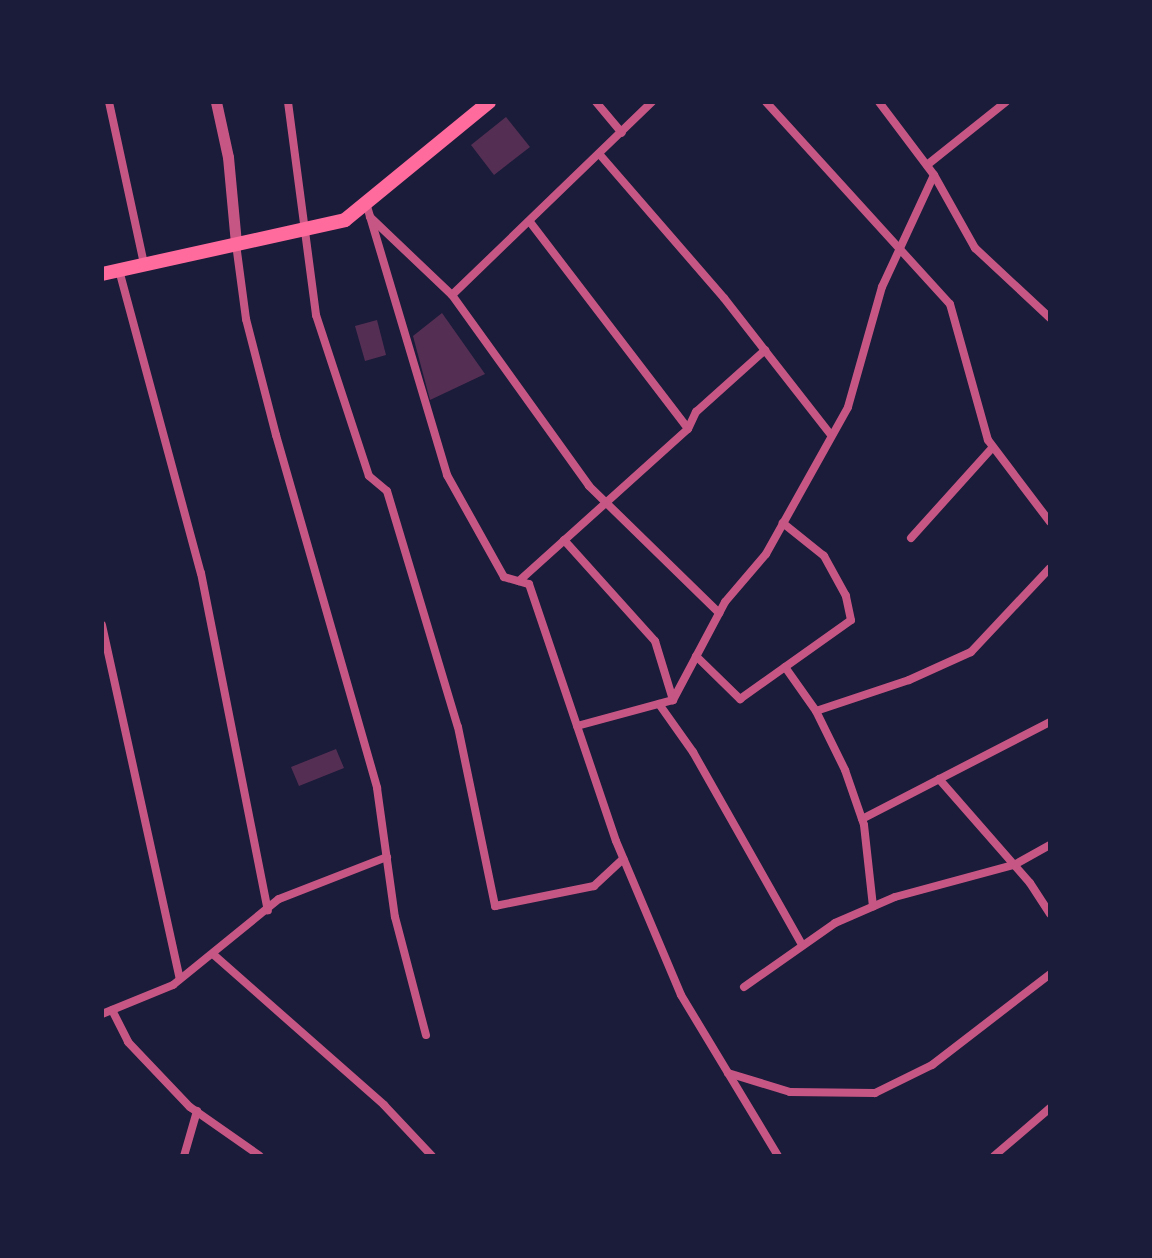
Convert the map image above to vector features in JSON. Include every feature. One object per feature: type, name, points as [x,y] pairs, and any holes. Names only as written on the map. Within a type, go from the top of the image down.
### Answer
[{"type":"main road","points":[[102,274],[345,220],[368,210],[489,102]]},
{"type":"street","points":[[109,102],[144,264]]},
{"type":"street","points":[[216,102],[228,157],[246,319],[377,788],[395,917],[426,1035]]},
{"type":"street","points":[[288,102],[316,315],[369,476],[387,491],[458,727],[495,906],[594,886],[623,859]]},
{"type":"street","points":[[596,102],[622,133]]},
{"type":"street","points":[[452,295],[601,156],[652,102]]},
{"type":"street","points":[[766,102],[899,250],[927,273],[950,304],[993,447],[1050,522]]},
{"type":"street","points":[[879,102],[934,175],[975,248],[1050,318]]},
{"type":"street","points":[[989,102],[996,109]]},
{"type":"street","points":[[927,165],[1006,102]]},
{"type":"street","points":[[601,156],[765,350],[831,435]]},
{"type":"street","points":[[577,726],[673,700],[719,613],[766,554],[848,407],[882,287],[934,175]]},
{"type":"street","points":[[368,210],[452,295],[605,503],[719,613]]},
{"type":"street","points":[[368,210],[447,475],[504,577],[529,584],[623,859],[681,995],[778,1156]]},
{"type":"street","points":[[530,222],[688,429]]},
{"type":"street","points":[[119,270],[201,573],[268,910]]},
{"type":"street","points":[[519,581],[688,429],[696,412],[765,350]]},
{"type":"street","points":[[911,538],[993,447]]},
{"type":"street","points":[[696,656],[740,699],[851,620],[846,596],[824,556],[783,523]]},
{"type":"street","points":[[564,540],[655,641],[673,700]]},
{"type":"street","points":[[816,711],[874,687],[909,680],[971,652],[1050,568]]},
{"type":"street","points":[[102,625],[180,979]]},
{"type":"street","points":[[785,667],[816,711],[862,819],[873,907]]},
{"type":"street","points":[[659,704],[693,752],[802,945]]},
{"type":"street","points":[[862,819],[1050,722]]},
{"type":"street","points":[[939,779],[1014,865],[1050,914]]},
{"type":"street","points":[[744,987],[802,945],[873,907],[1014,865],[1050,845]]},
{"type":"street","points":[[102,1014],[180,979],[268,910],[305,886],[387,857]]},
{"type":"street","points":[[214,955],[384,1105],[432,1156]]},
{"type":"street","points":[[728,1073],[790,1092],[875,1093],[932,1065],[1050,974]]},
{"type":"street","points":[[112,1010],[128,1042],[197,1111],[260,1156]]},
{"type":"street","points":[[994,1156],[1050,1108]]},
{"type":"street","points":[[184,1156],[197,1111]]},
{"type":"building","points":[[506,117],[530,147],[494,175],[471,145]]},
{"type":"building","points":[[442,313],[485,374],[430,400],[413,336]]},
{"type":"building","points":[[377,320],[386,355],[365,361],[355,326]]},
{"type":"building","points":[[336,749],[344,768],[299,786],[291,767]]}]
